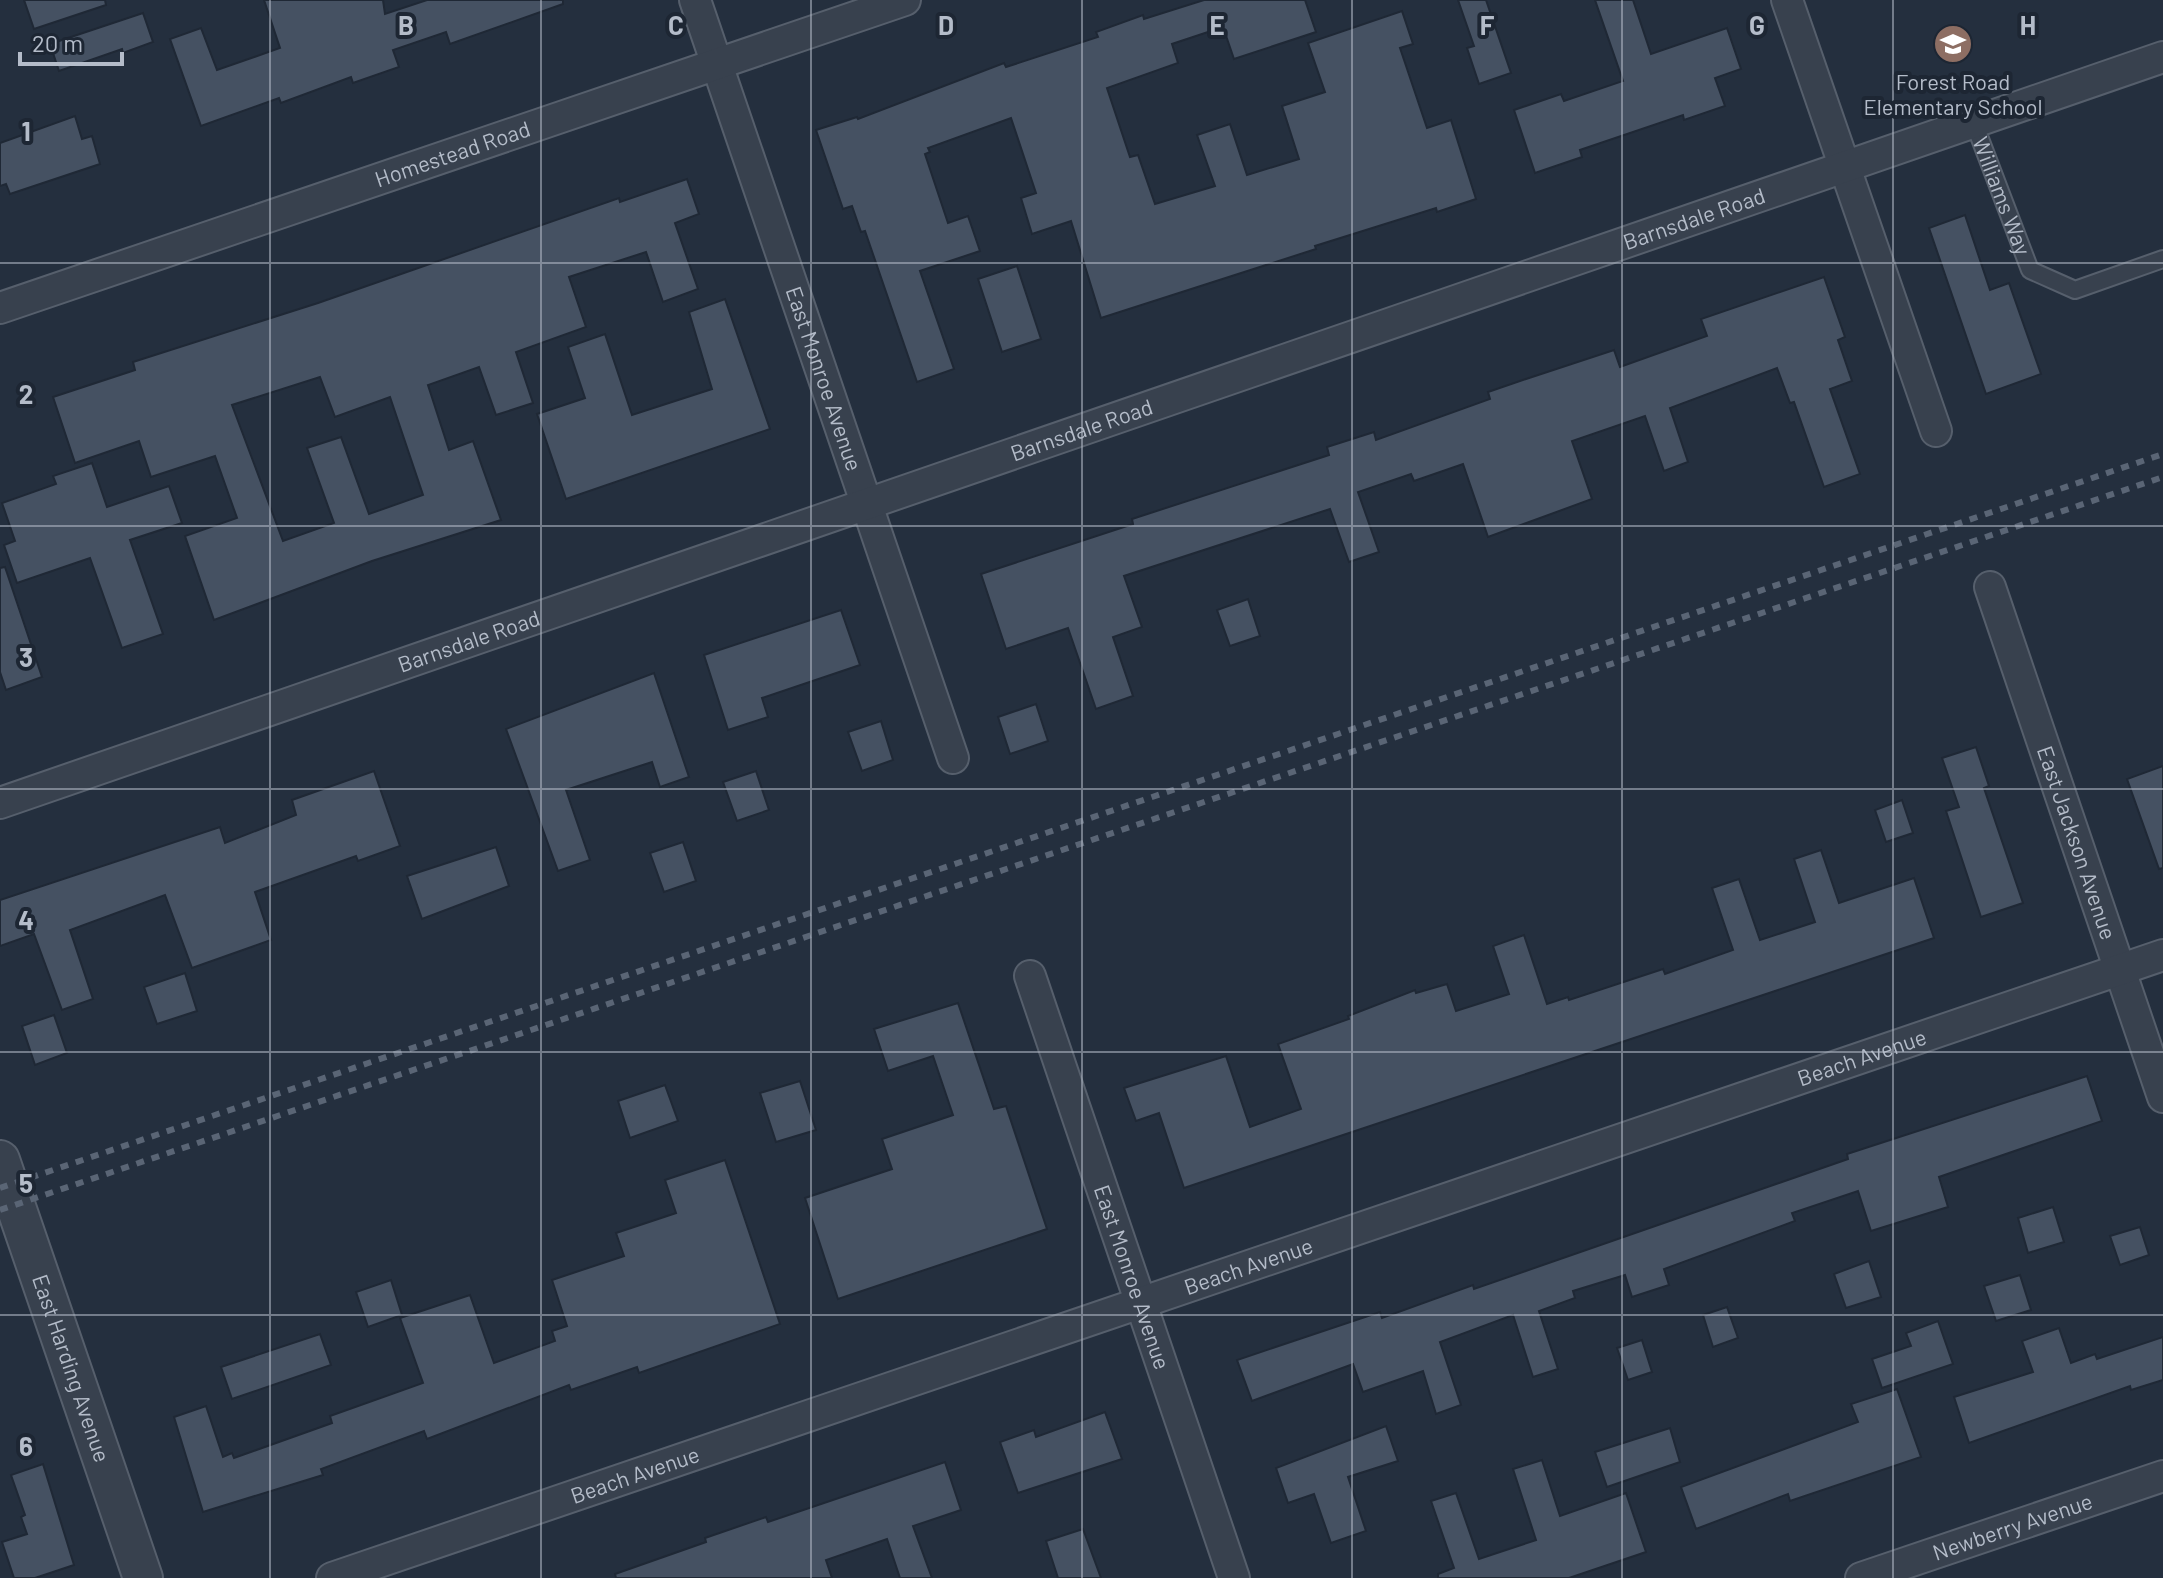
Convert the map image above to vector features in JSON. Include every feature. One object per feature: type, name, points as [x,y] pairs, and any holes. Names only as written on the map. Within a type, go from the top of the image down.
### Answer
[{"type":"street","name":"East Monroe Avenue","points":[[695,0],[953,758]]},
{"type":"street","name":"Homestead Road","points":[[0,308],[905,0]]},
{"type":"street","points":[[1787,0],[1936,431]]},
{"type":"street","name":"Barnsdale Road","points":[[0,803],[865,502],[2163,57]]},
{"type":"street","name":"East Jackson Avenue","points":[[1990,587],[2163,1097]]},
{"type":"street","name":"Beach Avenue","points":[[332,1578],[2163,955]]},
{"type":"street","name":"East Monroe Avenue","points":[[1030,976],[1234,1578]]},
{"type":"street","name":"East Harding Avenue","points":[[0,1160],[143,1578]]},
{"type":"street","name":"Newberry Avenue","points":[[1861,1578],[2163,1476]]},
{"type":"lane","name":"Williams Way","points":[[1974,123],[2030,270],[2075,290],[2163,259]]},
{"type":"building","points":[[24,0],[105,0],[106,5],[34,29]]},
{"type":"building","points":[[264,0],[383,0],[385,14],[427,0],[563,0],[563,4],[450,44],[446,32],[393,50],[399,67],[353,83],[351,77],[281,103],[279,98],[201,126],[170,39],[201,28],[217,70],[280,48]]},
{"type":"building","points":[[1204,0],[1305,0],[1316,32],[1234,59],[1223,27],[1172,44],[1178,63],[1107,88],[1130,157],[1138,155],[1155,204],[1215,186],[1197,135],[1230,124],[1247,175],[1299,159],[1282,106],[1325,92],[1308,43],[1402,11],[1413,44],[1400,48],[1427,128],[1451,120],[1476,199],[1437,212],[1436,208],[1315,246],[1316,249],[1101,318],[1071,221],[1032,234],[1021,198],[1036,193],[1011,118],[928,148],[930,152],[925,154],[948,223],[968,216],[980,251],[920,271],[954,369],[917,382],[865,231],[861,232],[852,206],[843,209],[816,130],[858,119],[1004,63],[1006,67],[1098,37],[1096,32],[1143,15],[1144,19]]},
{"type":"building","points":[[1458,0],[1486,0],[1511,73],[1479,84],[1467,48],[1474,46]]},
{"type":"building","points":[[1595,0],[1633,0],[1651,54],[1727,28],[1741,69],[1715,78],[1725,106],[1684,120],[1683,115],[1580,150],[1582,157],[1535,173],[1514,110],[1561,94],[1564,101],[1623,81]]},
{"type":"building","points":[[143,13],[153,42],[123,53],[122,49],[59,71],[50,44]]},
{"type":"building","points":[[75,116],[82,139],[92,136],[100,164],[10,194],[6,184],[0,186],[0,143]]},
{"type":"building","points":[[687,179],[699,214],[675,223],[698,289],[663,302],[646,252],[569,277],[586,327],[516,352],[533,403],[496,415],[479,367],[428,385],[449,450],[473,441],[501,520],[372,561],[214,620],[185,536],[237,518],[215,456],[151,477],[139,441],[75,463],[53,397],[135,370],[133,362],[318,303],[619,198],[620,202]],"holes":[[[320,377],[335,417],[390,397],[423,495],[369,514],[341,437],[307,448],[334,523],[283,541],[232,405]]]},
{"type":"building","points":[[1965,215],[1990,290],[2009,283],[2041,374],[1986,394],[1929,228]]},
{"type":"building","points":[[1017,266],[1041,339],[1002,352],[978,279]]},
{"type":"building","points":[[1824,277],[1845,337],[1838,340],[1852,381],[1830,389],[1860,474],[1824,487],[1794,402],[1790,403],[1777,368],[1670,408],[1688,462],[1664,471],[1645,416],[1572,441],[1592,499],[1488,537],[1463,464],[1414,481],[1411,474],[1358,492],[1379,552],[1349,562],[1330,509],[1124,576],[1142,627],[1113,637],[1133,696],[1096,709],[1068,628],[1006,649],[981,574],[1133,524],[1132,519],[1329,455],[1327,447],[1374,432],[1376,440],[1490,399],[1488,392],[1614,350],[1620,367],[1707,336],[1701,319]]},
{"type":"building","points":[[725,299],[770,429],[566,499],[537,414],[585,398],[568,347],[605,334],[632,415],[712,389],[689,312]]},
{"type":"building","points":[[92,463],[107,507],[169,486],[182,523],[130,540],[163,634],[122,648],[90,558],[17,583],[4,545],[15,541],[2,503],[56,484],[53,476]]},
{"type":"building","points":[[5,567],[42,677],[6,690],[0,672],[0,568]]},
{"type":"building","points":[[1248,599],[1260,636],[1230,646],[1217,610]]},
{"type":"building","points":[[841,610],[860,665],[762,698],[768,717],[728,730],[704,655]]},
{"type":"building","points":[[654,673],[689,777],[660,787],[652,762],[566,790],[590,860],[558,871],[506,729]]},
{"type":"building","points":[[1036,704],[1048,741],[1010,754],[998,717]]},
{"type":"building","points":[[881,721],[893,760],[862,771],[848,732]]},
{"type":"building","points":[[1976,747],[1989,786],[1984,788],[2023,903],[1981,917],[1946,811],[1959,807],[1942,758]]},
{"type":"building","points":[[2163,766],[2163,868],[2159,869],[2127,779]]},
{"type":"building","points":[[374,771],[400,846],[358,861],[356,856],[255,892],[271,940],[192,968],[165,895],[70,930],[93,999],[62,1010],[34,934],[0,946],[0,900],[220,827],[225,843],[296,815],[292,800]]},
{"type":"building","points":[[756,771],[769,810],[737,821],[723,782]]},
{"type":"building","points":[[1902,800],[1913,833],[1886,842],[1875,810]]},
{"type":"building","points":[[683,842],[696,881],[664,892],[650,853]]},
{"type":"building","points":[[496,847],[509,886],[422,919],[407,876]]},
{"type":"building","points":[[1821,850],[1839,903],[1914,878],[1934,938],[1184,1188],[1159,1113],[1136,1121],[1124,1088],[1226,1056],[1250,1127],[1301,1109],[1278,1044],[1349,1019],[1348,1016],[1415,990],[1416,993],[1447,984],[1456,1011],[1509,994],[1493,946],[1524,935],[1547,1004],[1568,997],[1569,1000],[1663,969],[1665,974],[1733,950],[1712,888],[1739,879],[1760,940],[1815,922],[1794,859]]},
{"type":"building","points":[[185,973],[197,1011],[157,1024],[144,987]]},
{"type":"building","points":[[958,1003],[994,1109],[1006,1106],[1047,1229],[838,1299],[805,1198],[892,1169],[882,1139],[953,1115],[933,1056],[888,1071],[874,1029]]},
{"type":"building","points":[[54,1015],[67,1053],[35,1065],[22,1026]]},
{"type":"building","points":[[2087,1076],[2102,1121],[1939,1177],[1948,1207],[1871,1231],[1858,1191],[1792,1213],[1795,1221],[1664,1269],[1669,1285],[1632,1297],[1625,1275],[1573,1291],[1575,1298],[1539,1311],[1558,1369],[1533,1377],[1513,1315],[1440,1342],[1461,1405],[1436,1414],[1423,1371],[1363,1392],[1353,1364],[1252,1401],[1237,1360],[1380,1312],[1382,1318],[1473,1285],[1474,1289],[1848,1159],[1847,1154]]},
{"type":"building","points":[[800,1081],[816,1130],[776,1142],[760,1093]]},
{"type":"building","points":[[665,1085],[678,1121],[630,1138],[618,1101]]},
{"type":"building","points":[[725,1160],[780,1324],[639,1373],[637,1367],[571,1390],[569,1385],[427,1439],[424,1431],[321,1469],[323,1475],[203,1512],[174,1417],[206,1406],[223,1457],[232,1453],[234,1458],[332,1423],[330,1416],[423,1383],[400,1318],[470,1295],[494,1363],[555,1341],[552,1331],[567,1326],[552,1280],[624,1256],[616,1233],[676,1213],[665,1180]]},
{"type":"building","points":[[2053,1207],[2064,1242],[2028,1253],[2018,1218]]},
{"type":"building","points":[[2140,1227],[2149,1255],[2120,1265],[2110,1236]]},
{"type":"building","points":[[1869,1261],[1881,1297],[1846,1308],[1834,1274]]},
{"type":"building","points":[[2020,1275],[2031,1310],[1996,1321],[1984,1286]]},
{"type":"building","points":[[391,1280],[402,1315],[368,1327],[356,1292]]},
{"type":"building","points":[[1727,1307],[1738,1338],[1713,1347],[1703,1315]]},
{"type":"building","points":[[1938,1321],[1953,1364],[1882,1388],[1872,1359],[1911,1346],[1906,1333]]},
{"type":"building","points":[[2059,1328],[2071,1363],[2095,1354],[2097,1359],[2163,1337],[2163,1380],[2131,1390],[2130,1386],[1969,1443],[1954,1397],[2033,1372],[2022,1341]]},
{"type":"building","points":[[320,1334],[331,1365],[232,1399],[221,1367]]},
{"type":"building","points":[[1642,1340],[1652,1372],[1628,1380],[1617,1348]]},
{"type":"building","points":[[1897,1389],[1921,1457],[1790,1501],[1788,1494],[1696,1529],[1681,1487],[1858,1422],[1851,1404]]},
{"type":"building","points":[[1105,1412],[1122,1459],[1018,1493],[1000,1442],[1034,1430],[1036,1437]]},
{"type":"building","points":[[1386,1426],[1398,1461],[1348,1477],[1366,1531],[1331,1543],[1314,1494],[1288,1503],[1276,1468]]},
{"type":"building","points":[[1670,1428],[1680,1462],[1607,1487],[1595,1452]]},
{"type":"building","points":[[1542,1460],[1560,1516],[1626,1493],[1646,1552],[1569,1578],[1438,1578],[1438,1574],[1454,1568],[1431,1501],[1456,1493],[1479,1559],[1536,1540],[1513,1469]]},
{"type":"building","points":[[945,1462],[961,1510],[913,1526],[932,1578],[900,1578],[887,1539],[826,1560],[832,1578],[616,1578],[615,1574],[706,1542],[705,1538],[766,1517],[768,1522]]},
{"type":"building","points":[[43,1464],[74,1565],[35,1578],[14,1578],[2,1542],[27,1534],[21,1517],[25,1515],[11,1475]]},
{"type":"building","points":[[1083,1529],[1101,1578],[1058,1578],[1046,1541]]},
{"type":"railway","points":[[0,1188],[2163,454]]},
{"type":"railway","points":[[0,1210],[2163,477]]},
{"type":"place","name":"Forest Road Elementary School","points":[[1953,44]]}]
